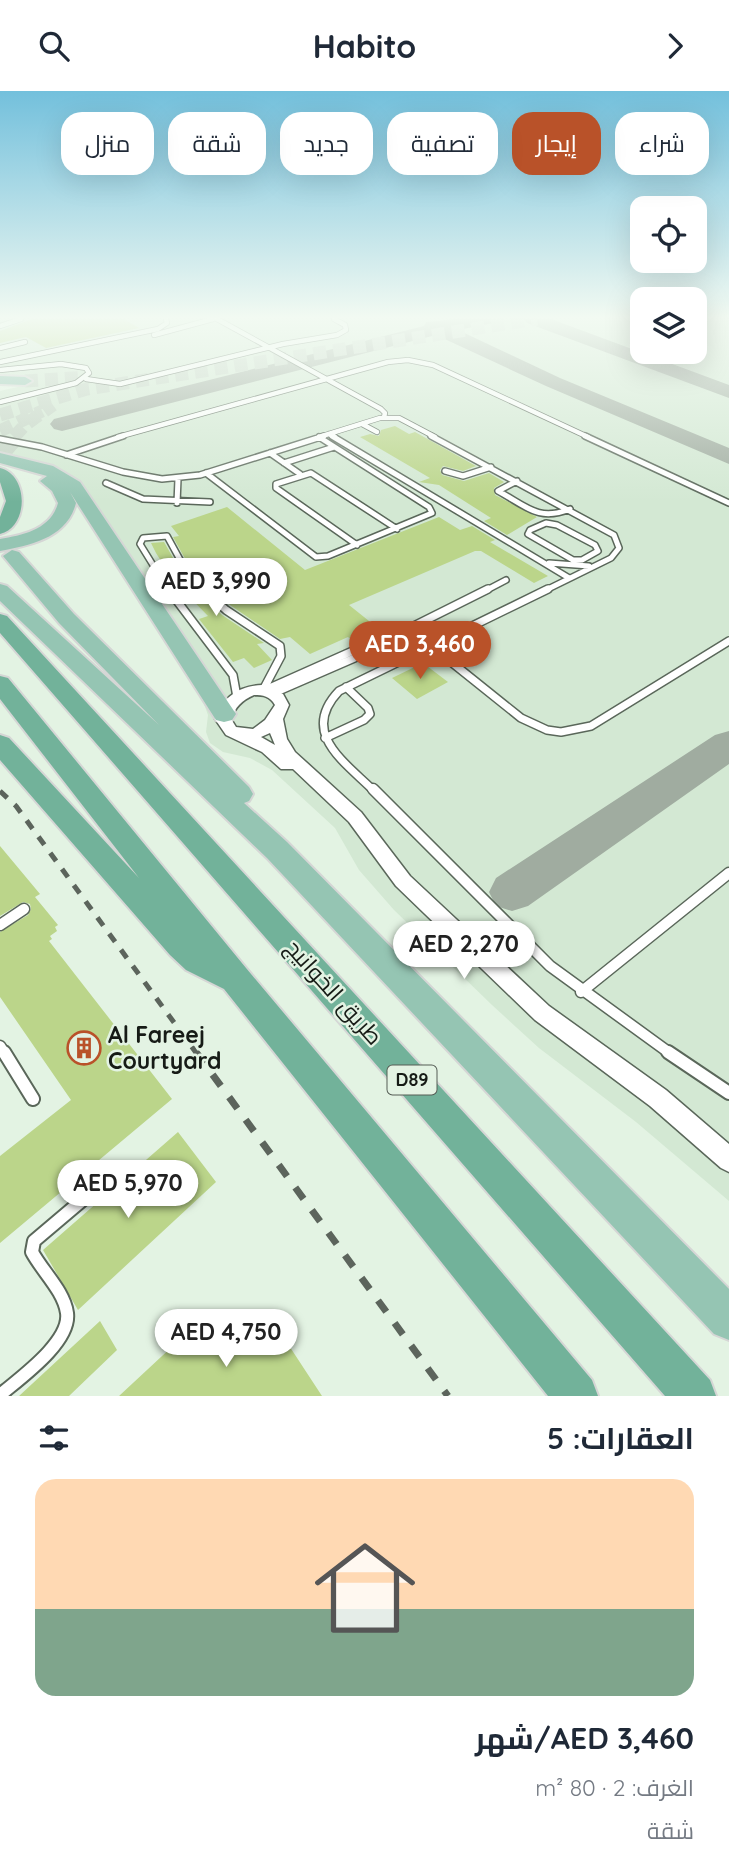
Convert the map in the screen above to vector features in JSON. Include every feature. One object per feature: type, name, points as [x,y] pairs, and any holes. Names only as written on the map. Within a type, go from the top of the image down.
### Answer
[{"type":"highway","points":[[0,471],[11,485],[15,502],[11,514],[0,529]]},
{"type":"highway","name":"طريق الخوانيج","points":[[0,620],[694,1396]]},
{"type":"highway","points":[[0,683],[234,978],[576,1396]]},
{"type":"highway","points":[[0,744],[197,960],[234,978]]},
{"type":"main road","points":[[0,380],[25,381]]},
{"type":"main road","points":[[0,458],[27,463],[55,473],[74,486],[224,714]]},
{"type":"main road","points":[[0,471],[33,474],[53,484],[64,494],[67,503],[60,521],[6,550],[66,621],[234,787],[256,815],[277,850]]},
{"type":"main road","points":[[0,590],[277,850],[729,1319]]},
{"type":"street","points":[[243,735],[265,730],[275,719],[282,705],[268,691],[247,691],[237,697],[224,714],[226,728],[268,748],[338,812],[381,871],[503,990],[573,1049],[653,1106],[729,1173]]},
{"type":"street","points":[[275,719],[279,739],[289,756],[348,809],[392,869],[509,985],[578,1041],[658,1098],[729,1160]]},
{"type":"lane","points":[[0,402],[83,380]]},
{"type":"lane","points":[[92,380],[120,384],[137,380]]},
{"type":"lane","points":[[66,455],[125,435],[323,380]]},
{"type":"lane","points":[[328,380],[381,409],[385,413],[384,417]]},
{"type":"lane","points":[[464,380],[729,503]]},
{"type":"lane","points":[[0,439],[113,469],[156,478],[178,479],[206,473],[384,417],[406,421],[610,532],[618,542],[615,555],[430,645],[333,696],[325,709],[322,723],[325,738],[338,755],[517,934],[581,992],[729,1093]]},
{"type":"lane","points":[[362,423],[377,432]]},
{"type":"lane","points":[[329,434],[569,578]]},
{"type":"lane","points":[[206,473],[316,557],[328,557],[428,517],[432,513],[431,509],[319,437]]},
{"type":"lane","points":[[284,463],[334,447]]},
{"type":"lane","points":[[270,453],[300,474]]},
{"type":"lane","points":[[445,471],[467,475],[491,467]]},
{"type":"lane","points":[[357,545],[275,487],[278,482],[300,474],[314,475],[397,529]]},
{"type":"lane","points":[[177,503],[178,479]]},
{"type":"lane","points":[[517,481],[498,491],[543,516],[553,516],[570,509]]},
{"type":"lane","points":[[106,484],[142,500],[210,502]]},
{"type":"lane","points":[[552,523],[598,549],[582,559],[573,560],[546,545],[529,535],[529,531],[552,523]]},
{"type":"lane","points":[[237,697],[233,675],[169,590],[140,544],[143,538],[167,536],[187,572],[213,599],[280,646],[281,656],[268,691]]},
{"type":"lane","points":[[518,547],[533,544],[536,539]]},
{"type":"lane","points":[[526,552],[546,545]]},
{"type":"lane","points":[[541,561],[568,566],[595,565]]},
{"type":"lane","points":[[268,691],[367,653],[380,643],[506,580]]},
{"type":"lane","points":[[430,645],[528,724],[568,733],[591,726],[729,641]]},
{"type":"lane","points":[[325,738],[364,720],[370,714],[368,708],[346,687]]},
{"type":"lane","points":[[581,992],[729,873]]},
{"type":"lane","points":[[0,925],[24,909]]},
{"type":"lane","points":[[0,1046],[33,1099]]},
{"type":"lane","points":[[0,1395],[54,1345],[65,1330],[67,1313],[34,1256],[34,1241],[99,1186]]},
{"type":"shaded area","points":[[26,380],[729,380],[729,1201],[636,1122],[539,1048],[492,1005],[394,910],[359,870],[335,828],[272,770],[250,758],[223,752],[210,743],[206,732],[208,715],[203,701],[70,492],[30,461],[0,454],[0,391],[22,386]]},
{"type":"building","points":[[395,426],[409,434],[415,432],[476,466],[463,471],[443,466],[440,470],[442,475],[464,481],[489,473],[504,482],[494,488],[495,495],[537,517],[507,535],[484,521],[491,518],[439,485],[419,482],[430,478],[360,437],[370,434],[379,436],[381,430]]},
{"type":"building","points":[[227,507],[305,570],[439,517],[460,530],[472,526],[495,540],[490,542],[548,576],[534,583],[481,551],[475,551],[349,605],[374,625],[367,628],[374,634],[354,642],[348,637],[310,654],[290,637],[280,639],[230,605],[188,564],[173,537],[179,536],[171,526]]},
{"type":"building","points":[[164,542],[180,570],[199,594],[222,615],[264,643],[257,644],[272,660],[254,668],[244,658],[233,662],[199,619],[208,616],[173,580],[151,543]]},
{"type":"building","points":[[423,663],[448,682],[417,699],[392,678]]},
{"type":"building","name":"Al Fareej Courtyard","points":[[0,846],[40,894],[35,897],[58,925],[49,941],[172,1099],[0,1243],[0,1156],[71,1100],[0,997],[0,932],[28,915],[31,909],[30,904],[23,902],[0,916]]},
{"type":"building","points":[[178,1132],[216,1182],[78,1310],[43,1250]]},
{"type":"building","points":[[100,1321],[117,1350],[69,1396],[19,1396]]},
{"type":"building","points":[[190,1330],[284,1338],[322,1396],[119,1396]]},
{"type":"taxiway","points":[[62,424],[233,380]]},
{"type":"taxiway","points":[[548,380],[729,457]]},
{"type":"taxiway","points":[[697,380],[729,392]]},
{"type":"taxiway","points":[[512,892],[729,745]]},
{"type":"tunnel","points":[[25,381],[43,380]]},
{"type":"tunnel","points":[[0,415],[87,389],[146,380]]},
{"type":"tunnel","points":[[14,437],[25,425],[53,405]]},
{"type":"tunnel","points":[[0,431],[42,411]]},
{"type":"tunnel","points":[[0,454],[16,436]]},
{"type":"railway","points":[[0,791],[16,806],[197,1054]]},
{"type":"railway","points":[[196,1052],[448,1396]]},
{"type":"place","name":"Al Fareej Courtyard","points":[[84,1048]]}]
